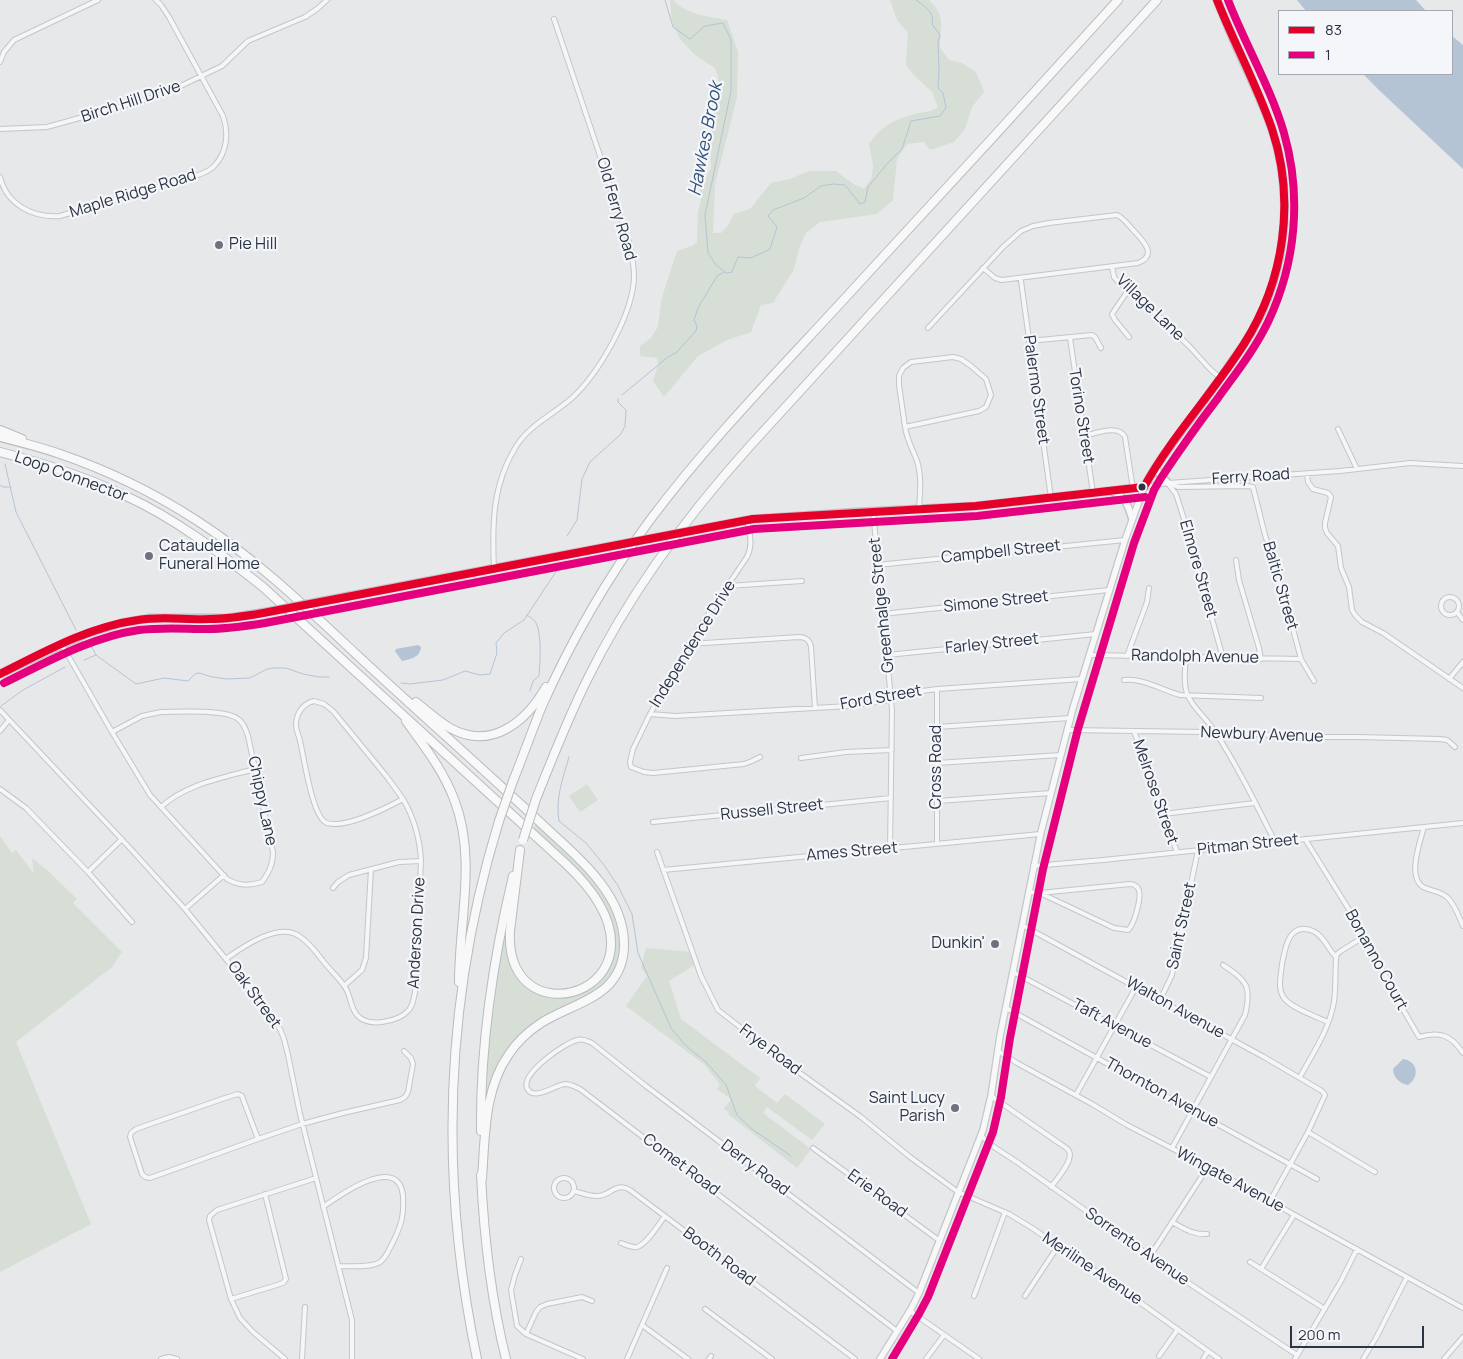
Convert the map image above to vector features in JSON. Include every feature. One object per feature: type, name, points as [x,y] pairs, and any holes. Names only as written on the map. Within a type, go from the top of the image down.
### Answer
[{"type":"highway","points":[[477,1359],[464,1290],[454,1193],[452,1097],[455,1048],[460,1003],[478,902],[499,821],[535,723],[564,662],[592,609],[614,573],[649,521],[695,463],[1118,0]]},
{"type":"highway","points":[[506,1359],[488,1260],[482,1179],[481,1089],[487,1015],[500,933],[520,850],[536,799],[587,679],[611,634],[643,582],[700,503],[1157,0]]},
{"type":"highway","points":[[0,430],[58,454]]},
{"type":"highway","name":"Loop Connector","points":[[0,437],[58,454],[126,481],[164,500],[243,553],[311,611],[358,655]]},
{"type":"highway","name":"Loop Connector","points":[[0,452],[40,462],[127,496],[160,514],[217,550],[263,587],[398,709]]},
{"type":"highway","points":[[358,655],[412,700],[450,728],[464,734],[480,736],[502,732],[524,717],[564,662]]},
{"type":"highway","points":[[358,655],[586,865],[608,893],[622,926],[624,941],[623,960],[616,975],[604,990],[593,999],[537,1026],[516,1044],[500,1068],[488,1107],[482,1179]]},
{"type":"highway","points":[[398,709],[440,770],[454,798],[461,822],[465,853],[459,979],[460,1003]]},
{"type":"highway","points":[[398,709],[583,880],[598,900],[610,930],[612,946],[610,959],[600,976],[593,983],[577,992],[562,994],[543,992],[522,977],[512,960],[509,943],[520,850]]},
{"type":"main road","points":[[880,1359],[910,1311],[919,1292],[980,1135],[991,1096],[1040,834],[1070,718],[1132,518],[1144,487],[1156,468],[1248,338],[1260,316],[1277,271],[1284,219],[1282,167],[1270,124],[1217,0]]},
{"type":"main road","points":[[1156,468],[1168,483]]},
{"type":"main road","points":[[0,674],[62,644],[99,629],[131,620],[150,618],[228,618],[271,612],[747,520],[976,506],[1144,487]]},
{"type":"main road","points":[[1112,491],[1120,494],[1126,500],[1132,518]]},
{"type":"street","points":[[0,62],[4,52],[14,40],[98,0]]},
{"type":"street","name":"Maple Ridge Road","points":[[0,177],[5,190],[14,202],[30,212],[50,216],[69,213],[198,176],[214,166],[225,147],[227,128],[223,116],[169,16],[156,0]]},
{"type":"street","name":"Birch Hill Drive","points":[[0,129],[60,124],[162,95],[202,77],[228,62],[248,41],[305,16],[318,9],[327,0]]},
{"type":"street","name":"Old Ferry Road","points":[[494,569],[495,500],[508,460],[518,443],[531,428],[572,398],[601,363],[626,314],[634,276],[629,242],[554,19]]},
{"type":"street","points":[[928,328],[1008,242],[1027,228],[1049,222],[1117,215],[1145,243],[1148,253],[1141,262],[1112,267]]},
{"type":"street","name":"Village Lane","points":[[983,268],[995,278],[1002,280],[1112,267],[1116,280],[1139,297],[1220,378]]},
{"type":"street","name":"Palermo Street","points":[[1022,281],[1051,498]]},
{"type":"street","points":[[1129,289],[1112,314],[1129,337]]},
{"type":"street","points":[[1029,341],[1094,336],[1101,348]]},
{"type":"street","name":"Torino Street","points":[[1070,338],[1093,493]]},
{"type":"street","points":[[905,428],[979,411],[986,407],[991,395],[986,379],[961,359],[953,357],[911,362],[903,368],[899,376],[899,389],[906,435],[920,472],[919,509]]},
{"type":"street","points":[[1338,429],[1358,469]]},
{"type":"street","points":[[1084,436],[1116,430],[1123,434],[1133,489]]},
{"type":"street","name":"Ferry Road","points":[[1144,487],[1168,483],[1358,469],[1410,463],[1463,466]]},
{"type":"street","points":[[1307,473],[1308,482],[1313,489],[1328,493],[1331,498],[1325,528],[1338,546],[1341,568],[1349,587],[1352,610],[1355,615],[1362,622],[1383,632],[1463,688]]},
{"type":"street","name":"Baltic Street","points":[[1168,483],[1178,487],[1253,487],[1301,659],[1314,681]]},
{"type":"street","name":"Elmore Street","points":[[1168,483],[1176,494],[1205,586],[1209,608],[1224,658]]},
{"type":"street","name":"Greenhalge Street","points":[[872,511],[891,698],[890,849]]},
{"type":"street","name":"Independence Drive","points":[[747,520],[751,538],[750,552],[689,644],[650,714],[631,755],[630,762],[631,767],[653,773],[736,765],[752,762],[760,757]]},
{"type":"street","name":"Campbell Street","points":[[877,564],[1125,540]]},
{"type":"street","points":[[1236,560],[1239,580],[1258,641],[1261,659]]},
{"type":"street","points":[[728,586],[802,581]]},
{"type":"street","points":[[1127,656],[1149,602],[1149,588]]},
{"type":"street","name":"Simone Street","points":[[882,614],[1110,590]]},
{"type":"street","points":[[1448,597],[1454,598],[1459,606],[1457,612],[1452,615],[1444,613],[1440,606],[1443,600],[1448,597]]},
{"type":"street","points":[[1457,612],[1463,620]]},
{"type":"street","name":"Farley Street","points":[[887,655],[1096,634]]},
{"type":"street","points":[[689,644],[805,638],[810,642],[811,647],[815,708]]},
{"type":"street","name":"Chippy Lane","points":[[62,644],[112,732],[150,795],[228,879],[239,885],[262,882],[270,871],[273,862],[273,852],[246,730],[239,720],[230,715],[216,713],[161,712],[142,716],[112,732]]},
{"type":"street","name":"Randolph Avenue","points":[[1090,655],[1301,659]]},
{"type":"street","points":[[1186,657],[1184,677],[1187,695],[1215,732],[1275,842]]},
{"type":"street","points":[[1449,679],[1463,662]]},
{"type":"street","name":"Ford Street","points":[[650,714],[675,716],[849,706],[878,702],[900,694],[937,689],[1082,679]]},
{"type":"street","points":[[1124,680],[1152,684],[1180,695],[1261,698]]},
{"type":"street","name":"Cross Road","points":[[937,689],[937,844]]},
{"type":"street","name":"Anderson Drive","points":[[227,958],[262,938],[288,931],[299,935],[307,941],[349,993],[354,1012],[361,1019],[372,1023],[386,1021],[410,1010],[415,992],[421,861],[420,843],[410,811],[403,800],[350,732],[328,706],[314,701],[300,709],[296,722],[297,731],[316,806],[327,823],[342,824],[362,818],[403,800]]},
{"type":"street","name":"Oak Street","points":[[0,710],[122,839],[185,909],[267,1009],[284,1039],[302,1124],[352,1320],[352,1359]]},
{"type":"street","points":[[937,726],[1070,718]]},
{"type":"street","points":[[0,730],[10,720]]},
{"type":"street","name":"Newbury Avenue","points":[[1067,730],[1215,732],[1322,737],[1444,739],[1455,747]]},
{"type":"street","name":"Melrose Street","points":[[1134,731],[1177,852]]},
{"type":"street","points":[[801,758],[846,752],[892,750]]},
{"type":"street","points":[[937,762],[1060,755]]},
{"type":"street","points":[[161,807],[184,790],[255,769]]},
{"type":"street","points":[[0,789],[26,808],[88,872],[132,922]]},
{"type":"street","points":[[937,801],[1051,793]]},
{"type":"street","name":"Russell Street","points":[[653,822],[891,798]]},
{"type":"street","points":[[1163,814],[1255,803]]},
{"type":"street","name":"Pitman Street","points":[[1033,866],[1463,823]]},
{"type":"street","points":[[1424,827],[1416,860],[1415,876],[1425,888],[1439,892],[1448,898],[1463,926]]},
{"type":"street","name":"Ames Street","points":[[664,870],[1040,834]]},
{"type":"street","points":[[88,872],[122,839]]},
{"type":"street","name":"Bonanno Court","points":[[1305,839],[1365,936],[1419,1038],[1435,1034],[1442,1035],[1454,1041],[1463,1054]]},
{"type":"street","name":"Saint Street","points":[[1160,1000],[1172,974],[1198,850]]},
{"type":"street","name":"Frye Road","points":[[657,852],[702,976],[718,1010],[958,1192]]},
{"type":"street","points":[[334,888],[343,878],[405,861],[421,861]]},
{"type":"street","points":[[344,986],[362,970],[366,958],[371,870]]},
{"type":"street","points":[[185,909],[224,875]]},
{"type":"street","points":[[1028,892],[1040,893],[1130,884],[1136,885],[1140,894],[1131,927],[1128,930],[1123,930],[1114,928],[1040,893]]},
{"type":"street","name":"Walton Avenue","points":[[1022,925],[1300,1077],[1322,1091],[1325,1095],[1308,1132]]},
{"type":"street","points":[[1328,1022],[1286,1001],[1281,994],[1280,982],[1286,942],[1292,934],[1298,931],[1305,929],[1315,932],[1336,956]]},
{"type":"street","points":[[1300,1077],[1328,1022],[1334,1000],[1336,956],[1340,951],[1365,936]]},
{"type":"street","points":[[1172,1148],[1245,1015],[1248,992],[1246,984],[1241,977],[1223,965]]},
{"type":"street","name":"Taft Avenue","points":[[1013,972],[1211,1077]]},
{"type":"street","points":[[1076,1096],[1136,987]]},
{"type":"street","name":"Thornton Avenue","points":[[1006,1008],[1317,1179]]},
{"type":"street","name":"Comet Road","points":[[592,1043],[583,1039],[577,1040],[549,1056],[539,1064],[528,1079],[526,1083],[528,1089],[538,1094],[568,1084],[580,1089],[898,1331]]},
{"type":"street","name":"Derry Road","points":[[592,1043],[919,1292]]},
{"type":"street","name":"Wingate Avenue","points":[[998,1051],[1076,1096],[1463,1308]]},
{"type":"street","points":[[258,1139],[244,1099],[238,1094],[136,1129],[131,1133],[130,1137],[142,1174],[150,1178],[302,1124],[405,1097],[408,1092],[413,1064],[411,1058],[404,1052]]},
{"type":"street","points":[[991,1096],[1068,1151],[1070,1155],[1068,1163],[1051,1187]]},
{"type":"street","points":[[1270,1202],[1308,1132],[1375,1172]]},
{"type":"street","name":"Sorrento Avenue","points":[[980,1135],[994,1147],[1296,1357]]},
{"type":"street","name":"Erie Road","points":[[813,1148],[940,1241]]},
{"type":"street","points":[[1150,1256],[1208,1167]]},
{"type":"street","points":[[323,1207],[354,1187],[384,1177],[398,1180],[402,1190],[401,1226],[382,1261],[368,1266],[339,1266]]},
{"type":"street","points":[[285,1359],[240,1318],[231,1299],[210,1216],[217,1210],[316,1178]]},
{"type":"street","name":"Booth Road","points":[[567,1179],[573,1183],[574,1191],[570,1197],[562,1198],[556,1193],[555,1185],[560,1180],[567,1179]]},
{"type":"street","name":"Booth Road","points":[[574,1191],[596,1196],[603,1195],[619,1187],[626,1188],[855,1359]]},
{"type":"street","name":"Meriline Avenue","points":[[958,1192],[1005,1212],[1032,1228],[1219,1359]]},
{"type":"street","points":[[231,1299],[277,1285],[285,1282],[286,1279],[265,1194]]},
{"type":"street","points":[[974,1296],[1005,1212]]},
{"type":"street","points":[[1261,1269],[1294,1215]]},
{"type":"street","points":[[622,1243],[634,1247],[643,1244],[665,1216]]},
{"type":"street","points":[[1172,1222],[1193,1233],[1207,1234]]},
{"type":"street","points":[[1025,1296],[1058,1246]]},
{"type":"street","points":[[1296,1357],[1342,1280],[1357,1250]]},
{"type":"street","points":[[521,1259],[511,1290],[516,1324],[519,1329],[526,1334],[583,1359]]},
{"type":"street","points":[[1250,1262],[1325,1309]]},
{"type":"street","points":[[627,1359],[667,1268]]},
{"type":"street","points":[[1363,1359],[1408,1277]]},
{"type":"street","points":[[526,1334],[540,1307],[582,1297],[592,1301]]},
{"type":"street","points":[[302,1359],[305,1307]]},
{"type":"street","points":[[705,1309],[772,1359]]},
{"type":"street","points":[[910,1311],[979,1359]]},
{"type":"street","points":[[642,1325],[688,1359]]},
{"type":"street","points":[[1159,1356],[1178,1329]]},
{"type":"street","points":[[926,1359],[944,1335]]},
{"type":"street","points":[[1444,1359],[1463,1336]]},
{"type":"street","points":[[1203,1359],[1208,1351]]},
{"type":"street","points":[[161,1359],[168,1357],[177,1359]]},
{"type":"shaded area","points":[[670,0],[674,0],[678,5],[691,12],[727,20],[738,52],[737,97],[715,184],[713,233],[721,233],[727,227],[734,214],[750,209],[771,183],[790,179],[809,171],[836,171],[864,189],[872,177],[873,165],[869,144],[878,133],[888,124],[901,118],[930,111],[938,107],[932,92],[906,65],[908,33],[897,20],[890,0],[929,0],[940,16],[940,48],[949,60],[962,63],[976,72],[984,92],[972,107],[965,129],[954,142],[930,150],[924,142],[907,144],[897,159],[893,200],[877,214],[820,222],[806,233],[799,249],[794,269],[773,303],[761,305],[751,332],[727,340],[698,356],[664,397],[653,381],[658,365],[657,358],[640,356],[640,346],[650,339],[658,327],[662,297],[677,251],[692,246],[697,242],[698,212],[701,200],[700,188],[711,168],[713,113],[721,96],[716,69],[694,54],[680,39],[672,23]]},
{"type":"shaded area","points":[[587,784],[598,800],[580,812],[569,796]]},
{"type":"shaded area","points":[[536,821],[593,875],[616,914],[622,940],[617,965],[610,978],[599,990],[517,1039],[506,1051],[487,1094],[487,1072],[493,1008],[507,923],[506,948],[508,958],[518,976],[532,988],[573,994],[609,965],[611,958],[613,929],[599,897],[574,867],[534,830]]},
{"type":"shaded area","points":[[0,836],[12,853],[16,850],[34,874],[32,858],[47,870],[77,899],[73,903],[122,952],[112,967],[16,1042],[91,1224],[0,1272]]},
{"type":"shaded area","points":[[646,948],[691,952],[696,964],[669,981],[681,1019],[760,1078],[755,1086],[777,1103],[785,1094],[825,1124],[812,1140],[767,1107],[763,1113],[811,1149],[797,1168],[728,1114],[729,1112],[724,1109],[731,1099],[717,1089],[720,1085],[705,1065],[626,1006],[647,976],[641,968]]},
{"type":"water","points":[[1297,0],[1416,0],[1425,10],[1305,10]]},
{"type":"water","points":[[1453,37],[1463,45],[1463,169],[1364,75],[1453,75]]},
{"type":"water","points":[[418,645],[421,647],[419,654],[408,660],[402,661],[395,651],[396,649]]},
{"type":"water","points":[[1403,1059],[1412,1063],[1416,1070],[1412,1082],[1408,1085],[1398,1080],[1393,1072],[1393,1069]]},
{"type":"waterway","name":"Hawkes Brook","points":[[665,0],[673,27],[690,39],[705,26],[723,23],[731,40],[731,91],[705,215],[708,253],[716,265],[726,273],[732,272],[738,257],[751,258],[770,249],[777,227],[768,216],[773,210],[804,198],[821,186],[833,184],[845,185],[860,204],[865,202],[868,187],[902,149],[911,121],[940,116],[946,108],[943,93],[938,88],[938,42],[940,35],[932,24],[933,20],[930,13],[916,0]]},
{"type":"waterway","points":[[622,395],[668,357],[677,352],[696,331],[697,326],[694,320],[698,308],[717,276],[724,272]]},
{"type":"waterway","points":[[567,536],[577,520],[582,479],[590,462],[621,434],[625,426],[626,410],[618,402],[618,399]]},
{"type":"waterway","points":[[5,464],[16,512],[76,630]]},
{"type":"waterway","points":[[0,485],[11,487]]},
{"type":"waterway","points":[[401,683],[410,684],[443,680],[465,671],[480,675],[490,674],[497,653],[496,643],[504,633],[524,620],[559,567]]},
{"type":"waterway","points":[[527,615],[536,623],[540,641],[539,676],[533,681],[530,691]]},
{"type":"waterway","points":[[81,641],[92,647],[96,655]]},
{"type":"waterway","points":[[84,660],[96,655],[136,684],[164,678],[188,681],[195,674],[199,673],[227,679],[250,678],[267,669],[274,668],[286,668],[303,674],[329,677]]},
{"type":"waterway","points":[[1,706],[23,690],[65,667]]},
{"type":"waterway","points":[[569,757],[559,797],[559,821],[586,843],[618,886],[632,914],[638,953],[671,1028],[685,1045],[706,1062],[726,1085],[737,1115],[752,1129],[791,1156]]},
{"type":"transit line","name":"83","points":[[1144,487],[1167,450],[1232,362],[1258,320],[1269,294],[1282,240],[1283,184],[1279,156],[1272,129],[1217,0]]},
{"type":"transit line","name":"1","points":[[892,1359],[928,1297],[993,1132],[1043,869],[1078,729],[1134,543],[1154,490],[1257,342],[1268,322],[1285,276],[1293,229],[1294,205],[1290,157],[1279,116],[1228,0]]},
{"type":"transit line","name":"83","points":[[0,674],[67,641],[120,623],[147,619],[217,619],[250,615],[753,519],[976,506],[1144,487]]},
{"type":"transit line","name":"1","points":[[4,683],[70,651],[121,633],[165,628],[215,629],[265,623],[754,529],[977,516],[1145,497]]},
{"type":"place","name":"Pie Hill","points":[[219,245]]},
{"type":"place","name":"Cataudella Funeral Home","points":[[149,556]]},
{"type":"place","name":"Dunkin'","points":[[995,944]]},
{"type":"place","name":"Saint Lucy Parish","points":[[955,1108]]}]
